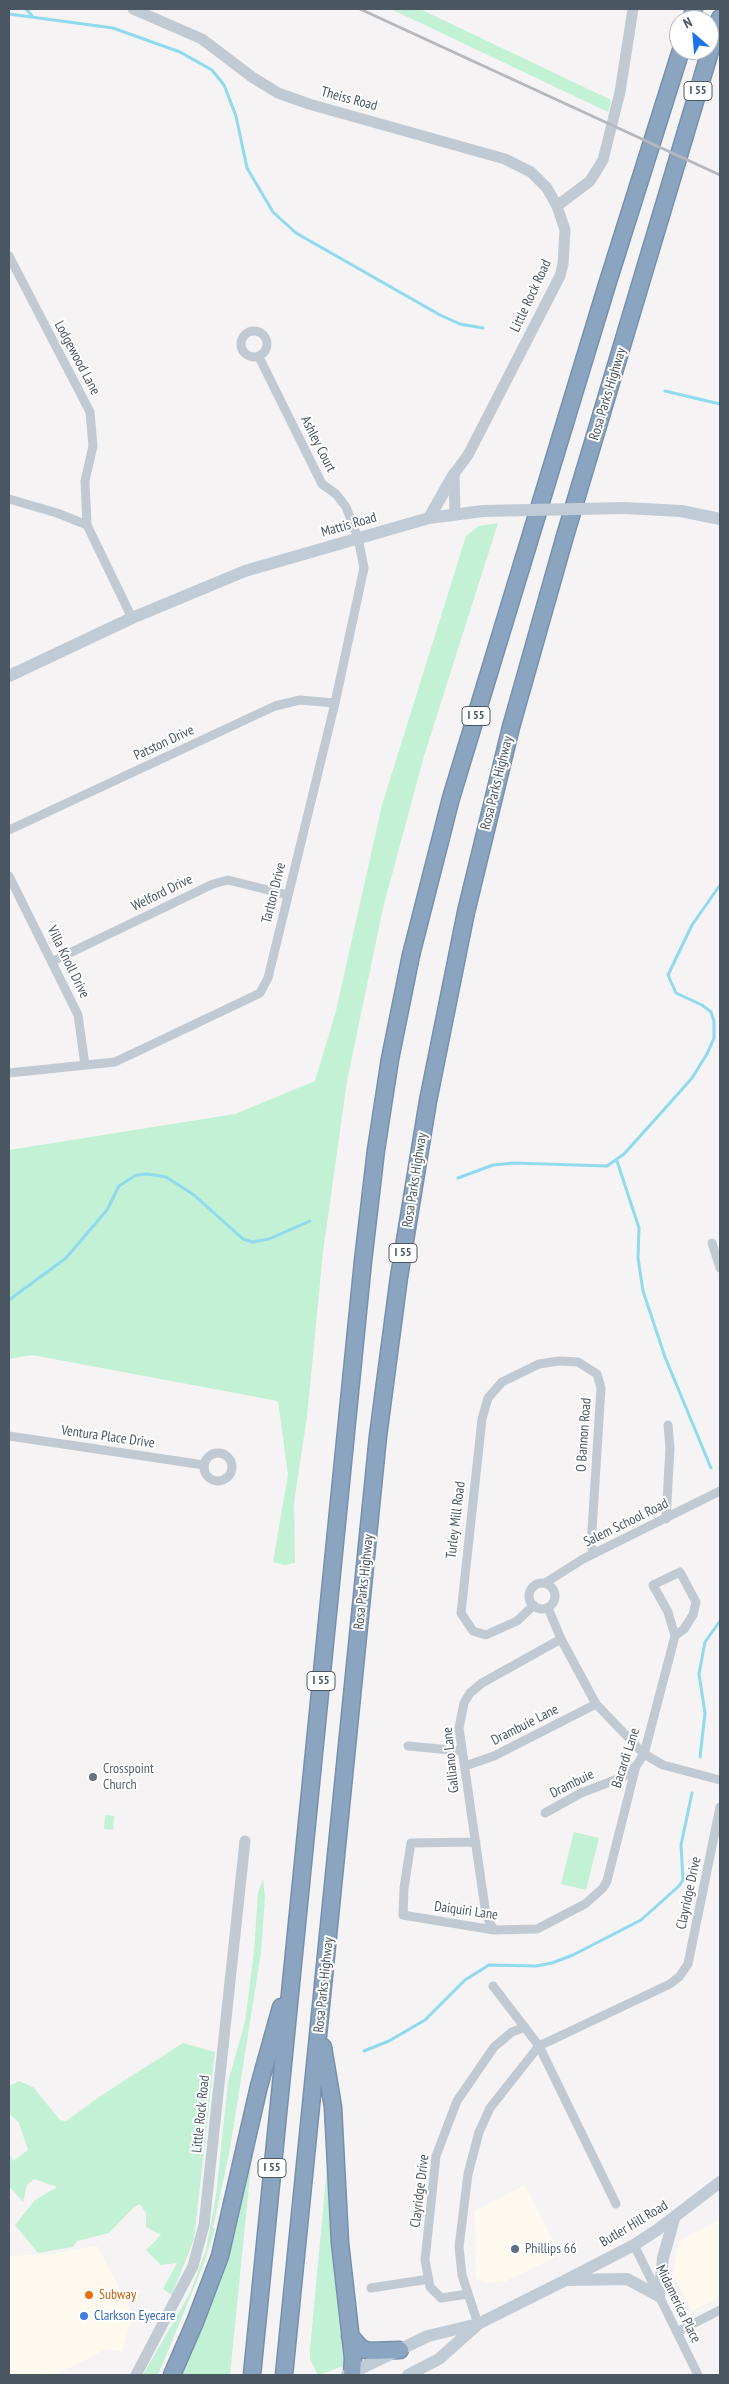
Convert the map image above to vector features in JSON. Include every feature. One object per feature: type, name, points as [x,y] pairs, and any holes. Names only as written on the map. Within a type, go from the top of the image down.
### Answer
[{"type":"highway","name":"Rosa Parks Highway","points":[[285,2372],[373,1488],[389,1348],[413,1190],[448,1000],[486,828],[532,648],[720,18]]},
{"type":"highway","name":"I 55","points":[[252,2375],[368,1207],[402,999],[424,902],[451,798],[606,288],[679,60]]},
{"type":"highway","points":[[172,2375],[220,2256],[259,2086],[293,1961]]},
{"type":"highway","points":[[320,2027],[333,2107],[340,2244],[350,2336],[351,2374]]},
{"type":"highway","points":[[350,2336],[362,2349],[370,2351],[400,2350]]},
{"type":"main road","points":[[429,518],[454,474]]},
{"type":"main road","name":"Mattis Road","points":[[9,676],[132,618],[245,571],[429,518],[483,511],[625,508],[681,511],[720,519]]},
{"type":"main road","name":"Butler Hill Road","points":[[351,2374],[428,2336],[478,2324],[634,2245],[674,2218],[720,2182]]},
{"type":"main road","points":[[566,2280],[627,2279],[659,2296],[663,2258],[674,2218]]},
{"type":"main road","name":"Butler Hill Road","points":[[408,2375],[439,2359],[478,2324]]},
{"type":"street","name":"Theiss Road","points":[[133,9],[196,36],[252,77],[291,98],[485,152],[520,166],[540,180],[557,206]]},
{"type":"street","points":[[557,206],[590,181],[603,160],[620,92],[633,9]]},
{"type":"street","name":"Little Rock Road","points":[[454,474],[468,456],[560,276],[566,241],[565,230],[557,206]]},
{"type":"street","name":"Lodgewood Lane","points":[[9,256],[90,412],[93,446],[85,481],[87,525],[132,618]]},
{"type":"street","name":"Ashley Court","points":[[259,356],[322,484],[336,494],[346,507],[358,538]]},
{"type":"street","points":[[454,474],[455,514]]},
{"type":"street","points":[[9,499],[58,513],[87,525]]},
{"type":"street","name":"Tarlton Drive","points":[[9,1073],[115,1062],[260,993],[268,978],[364,577],[358,538]]},
{"type":"street","name":"Patston Drive","points":[[9,830],[275,706],[300,700],[335,703]]},
{"type":"street","name":"Villa Knoll Drive","points":[[9,876],[53,961],[78,1015],[85,1065]]},
{"type":"street","name":"Welford Drive","points":[[53,961],[213,884],[228,880],[288,895]]},
{"type":"street","points":[[712,1243],[720,1268]]},
{"type":"street","name":"O Bannon Road","points":[[482,1419],[488,1398],[502,1382],[539,1364],[559,1361],[578,1362],[597,1374],[601,1388],[591,1546],[594,1553]]},
{"type":"street","name":"Turley Mill Road","points":[[482,1419],[461,1613],[473,1631],[486,1635],[496,1632],[524,1616],[534,1605]]},
{"type":"street","points":[[666,1519],[670,1448],[668,1425]]},
{"type":"street","name":"Ventura Place Drive","points":[[9,1436],[204,1465]]},
{"type":"street","name":"Salem School Road","points":[[545,1584],[594,1553],[720,1492]]},
{"type":"street","name":"Bacardi Lane","points":[[603,1888],[608,1881],[636,1766],[644,1754],[675,1636],[668,1612],[653,1585],[680,1572],[696,1602],[693,1615],[684,1629],[675,1636]]},
{"type":"street","points":[[539,1583],[545,1584],[551,1586],[555,1594],[554,1602],[548,1608],[540,1608],[534,1605],[529,1597],[532,1588],[539,1583]]},
{"type":"street","points":[[548,1608],[561,1639],[596,1704],[644,1754],[663,1765],[720,1780]]},
{"type":"street","name":"Galliano Lane","points":[[494,1930],[486,1915],[462,1751],[459,1728],[464,1703],[470,1693],[496,1674],[561,1639]]},
{"type":"street","name":"Drambuie Lane","points":[[465,1766],[494,1756],[596,1704]]},
{"type":"street","points":[[408,1746],[462,1751]]},
{"type":"street","name":"Drambuie","points":[[545,1813],[581,1793],[623,1777],[636,1766]]},
{"type":"street","name":"Clayridge Drive","points":[[478,2324],[462,2275],[459,2247],[466,2187],[479,2132],[490,2108],[539,2046],[670,1984],[679,1976],[688,1964],[720,1807]]},
{"type":"street","name":"Little Rock Road","points":[[136,2375],[193,2266],[204,2225],[245,1841]]},
{"type":"street","name":"Daiquiri Lane","points":[[476,1842],[411,1843],[404,1888],[403,1915],[494,1930],[537,1929],[585,1904],[603,1888]]},
{"type":"street","points":[[493,1986],[539,2046],[616,2204]]},
{"type":"street","name":"Clayridge Drive","points":[[468,2294],[441,2298],[430,2287],[425,2260],[436,2156],[457,2100],[494,2047],[512,2032],[525,2027]]},
{"type":"street","name":"Midamerica Place","points":[[634,2245],[698,2375]]},
{"type":"street","points":[[371,2288],[429,2279]]},
{"type":"street","points":[[677,2332],[720,2310]]},
{"type":"shaded area","points":[[525,2185],[560,2255],[504,2282],[487,2283],[476,2278],[474,2211]]},
{"type":"shaded area","points":[[720,2219],[720,2297],[692,2311],[673,2273],[679,2241]]},
{"type":"shaded area","points":[[97,2246],[133,2314],[122,2352],[106,2349],[56,2375],[9,2375],[9,2256],[51,2254]]},
{"type":"green space","points":[[391,9],[420,9],[611,100],[608,112]]},
{"type":"green space","points":[[498,523],[424,756],[383,908],[347,1081],[323,1252],[307,1417],[294,1502],[295,1563],[285,1565],[273,1562],[288,1475],[278,1401],[32,1355],[9,1359],[9,1150],[235,1114],[315,1081],[336,1011],[382,805],[466,536],[479,526]]},
{"type":"green space","points":[[105,1815],[114,1816],[113,1830],[104,1829]]},
{"type":"green space","points":[[574,1832],[599,1838],[586,1890],[561,1884]]},
{"type":"green space","points":[[263,1879],[265,1897],[261,1952],[230,2149],[213,2228],[215,2229],[203,2266],[158,2375],[143,2375],[190,2293],[206,2250],[216,2195],[228,2082],[245,2022],[254,1952],[258,1893]]},
{"type":"green space","points":[[183,2043],[215,2052],[194,2239],[172,2295],[163,2289],[177,2263],[161,2265],[146,2250],[161,2235],[146,2227],[146,2213],[140,2204],[134,2207],[109,2233],[77,2241],[73,2247],[38,2253],[15,2225],[35,2200],[57,2187],[34,2179],[27,2185],[23,2202],[12,2189],[9,2189],[9,2152],[13,2161],[28,2150],[19,2123],[11,2115],[9,2116],[9,2086],[19,2081],[33,2087],[60,2120],[66,2121],[102,2095]]},
{"type":"green space","points":[[249,2155],[252,2156],[230,2375],[182,2375],[225,2263]]},
{"type":"green space","points":[[328,2157],[332,2240],[347,2361],[344,2366],[318,2375],[310,2359],[310,2349]]},
{"type":"waterway","points":[[26,9],[33,17]]},
{"type":"waterway","points":[[9,14],[113,28],[180,52],[212,70],[224,85],[236,116],[247,168],[273,212],[296,233],[440,315],[460,324],[483,328]]},
{"type":"waterway","points":[[665,391],[720,404]]},
{"type":"waterway","points":[[458,1178],[493,1165],[514,1163],[607,1166],[624,1154],[669,1104],[692,1078],[707,1054],[714,1038],[714,1021],[711,1012],[702,1005],[676,993],[668,975],[692,925],[720,885]]},
{"type":"waterway","points":[[617,1161],[639,1228],[638,1258],[643,1291],[665,1357],[711,1468]]},
{"type":"waterway","points":[[9,1300],[66,1258],[107,1210],[119,1186],[136,1175],[148,1174],[166,1177],[194,1195],[243,1239],[252,1242],[269,1239],[310,1221]]},
{"type":"waterway","points":[[700,1757],[705,1713],[699,1674],[705,1642],[720,1621]]},
{"type":"waterway","points":[[364,2051],[389,2041],[425,2020],[465,1980],[489,1965],[536,1966],[552,1963],[573,1955],[641,1920],[679,1886],[683,1880],[681,1845],[692,1793]]},
{"type":"railway","points":[[360,9],[720,175]]},
{"type":"place","name":"Crosspoint Church","points":[[93,1777]]},
{"type":"place","name":"Phillips 66","points":[[515,2249]]},
{"type":"place","name":"Subway","points":[[89,2295]]},
{"type":"place","name":"Clarkson Eyecare","points":[[84,2316]]}]
